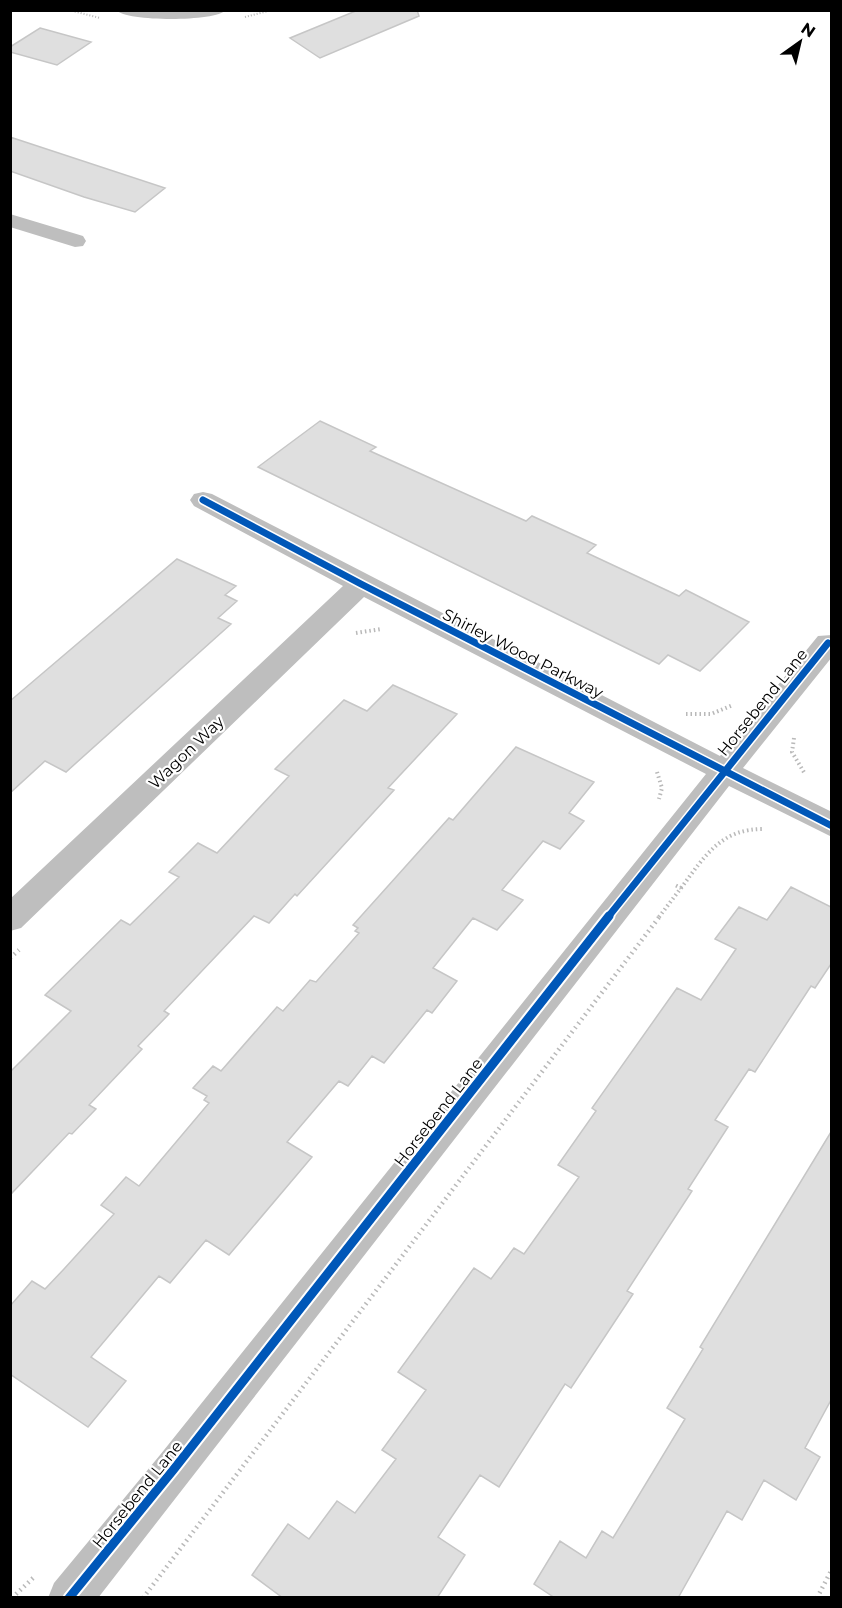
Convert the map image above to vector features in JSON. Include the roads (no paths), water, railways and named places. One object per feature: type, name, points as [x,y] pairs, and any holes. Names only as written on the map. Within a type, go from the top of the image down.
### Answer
[{"type":"street","points":[[125,10],[175,14],[217,10]]},
{"type":"street","points":[[10,220],[75,242]]},
{"type":"street","name":"Shirley Wood Parkway","points":[[203,500],[361,585],[831,826]]},
{"type":"street","name":"Wagon Way","points":[[10,919],[361,585]]},
{"type":"street","name":"Horsebend Lane","points":[[69,1598],[209,1425],[723,771],[828,643]]}]
